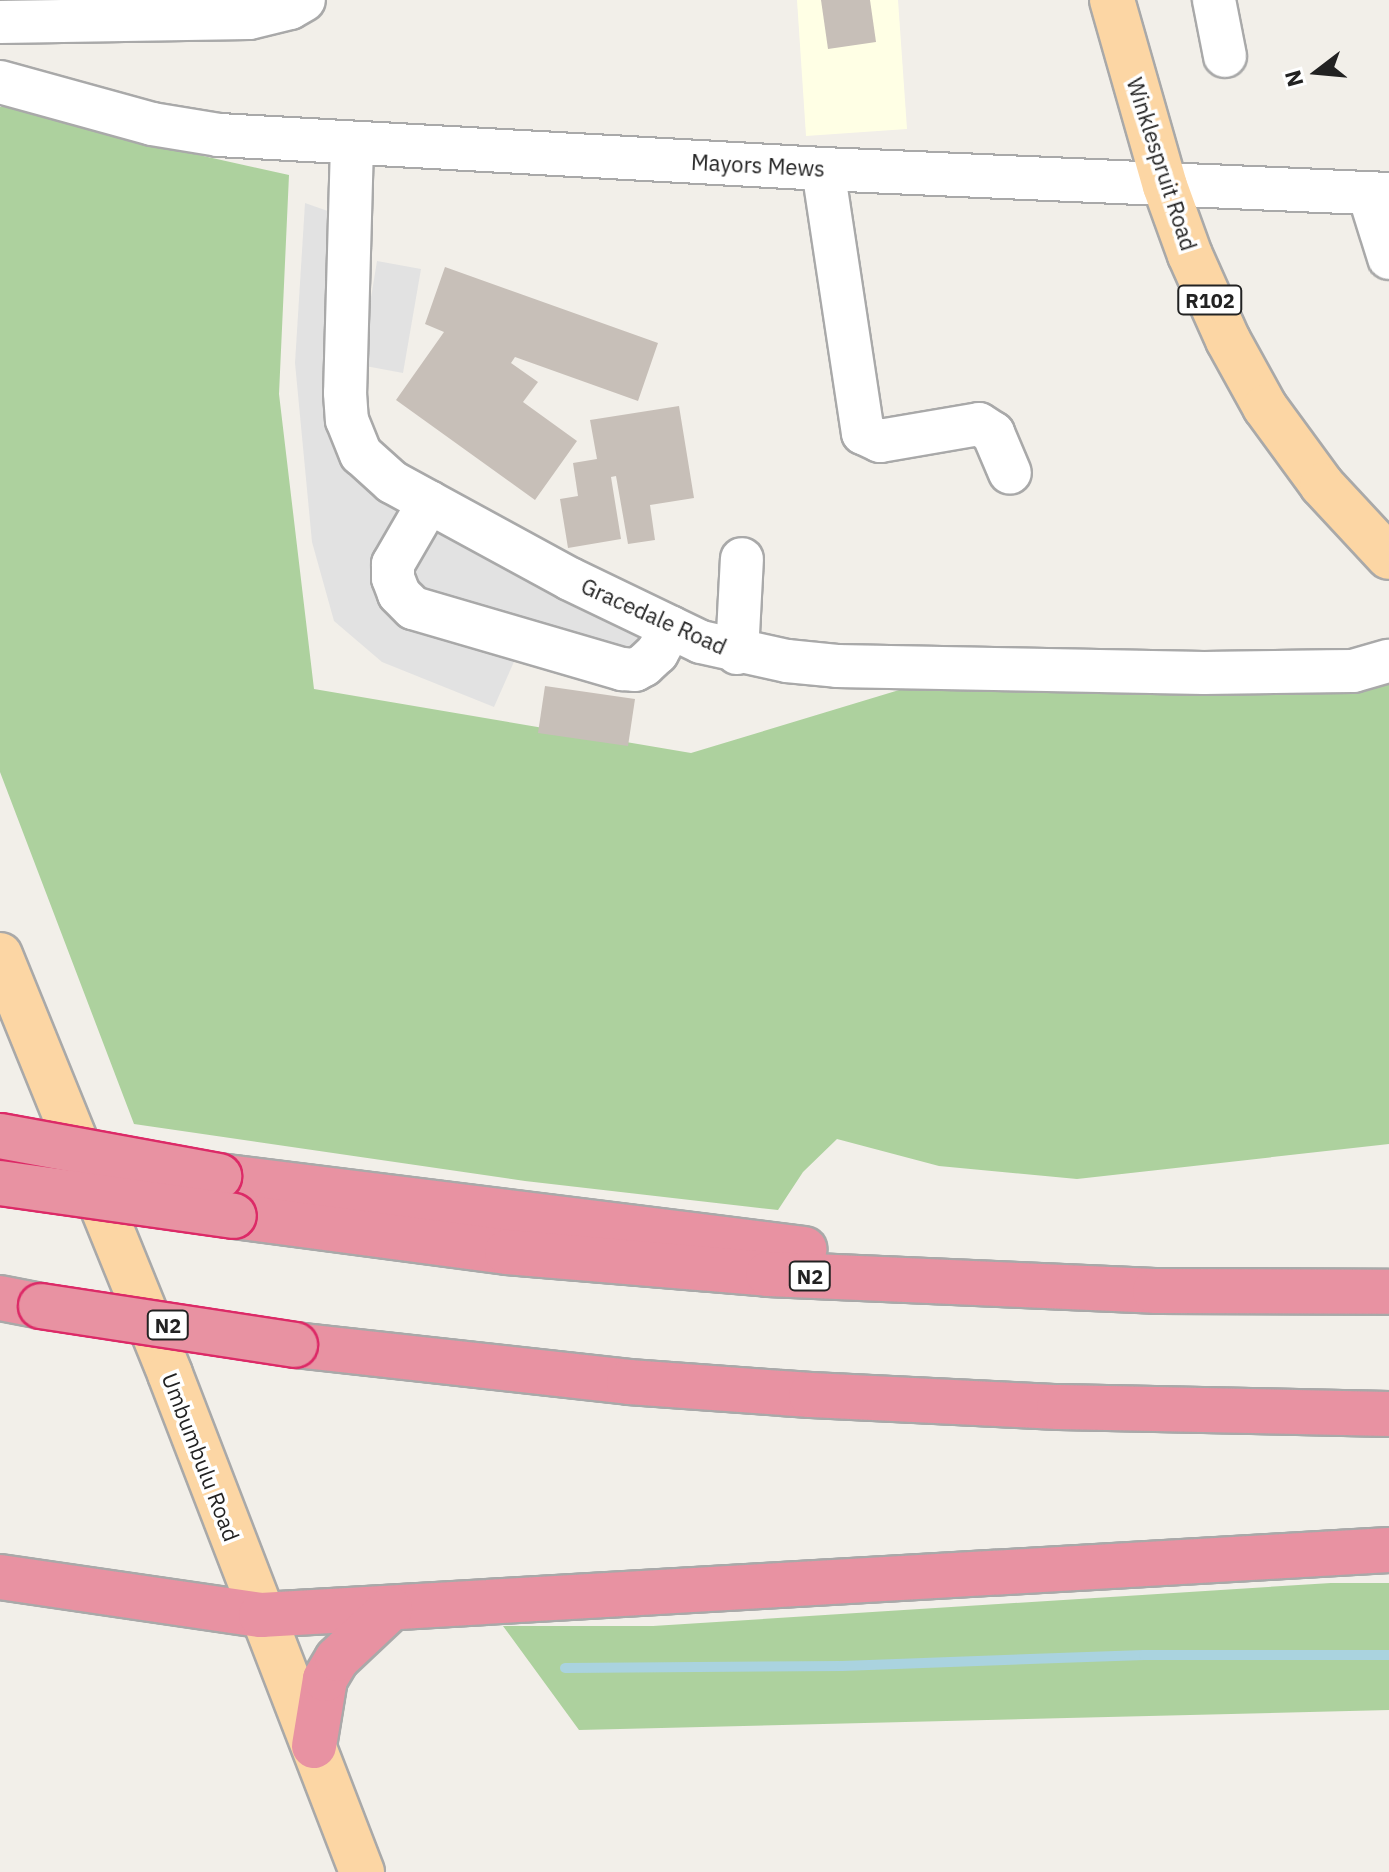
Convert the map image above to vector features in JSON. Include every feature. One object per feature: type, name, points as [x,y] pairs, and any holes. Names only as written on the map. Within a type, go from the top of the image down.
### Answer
[{"type":"highway","points":[[0,1136],[219,1176],[1155,1291]]},
{"type":"highway","name":"N2","points":[[0,1183],[349,1234],[627,1264],[1155,1291],[1389,1292]]},
{"type":"highway","name":"N2","points":[[20,1302],[295,1345],[629,1382],[811,1395],[1059,1407],[1389,1414]]},
{"type":"highway","points":[[0,1577],[261,1615],[1389,1550]]},
{"type":"highway","points":[[314,1746],[325,1679],[337,1659],[390,1609]]},
{"type":"main road","name":"Winklespruit Road","points":[[1112,0],[1165,186],[1196,269],[1228,340],[1265,407],[1322,485],[1389,557]]},
{"type":"main road","name":"Umbumbulu Road","points":[[0,955],[170,1374],[362,1872]]},
{"type":"street","points":[[0,22],[249,18],[290,8],[304,0]]},
{"type":"street","points":[[1214,0],[1225,56]]},
{"type":"street","name":"Mayors Mews","points":[[0,82],[188,131],[352,145],[1379,194]]},
{"type":"street","name":"Gracedale Road","points":[[352,145],[345,393],[347,420],[361,454],[392,482],[671,628],[737,653],[837,666],[1204,673],[1353,671],[1389,661]]},
{"type":"street","points":[[823,169],[863,433],[880,441],[979,424],[988,426],[1010,473]]},
{"type":"street","points":[[1379,194],[1389,258]]},
{"type":"street","points":[[429,502],[393,564],[393,578],[399,594],[413,608],[622,669],[635,670],[644,665],[657,653],[671,628]]},
{"type":"street","points":[[737,653],[742,559]]},
{"type":"shaded area","points":[[797,0],[898,0],[907,129],[806,136]]},
{"type":"shaded area","points":[[305,203],[342,216],[333,375],[349,475],[407,511],[381,578],[517,655],[494,707],[382,662],[334,621],[312,542],[295,363]]},
{"type":"shaded area","points":[[377,261],[421,269],[403,373],[360,365]]},
{"type":"shaded area","points":[[433,522],[657,634],[630,662],[431,599],[410,584]]},
{"type":"green space","points":[[21,105],[163,147],[289,175],[279,394],[314,689],[691,753],[919,684],[1389,670],[1389,1144],[1077,1179],[939,1166],[837,1139],[803,1172],[778,1210],[525,1181],[134,1124],[0,772],[0,107]]},
{"type":"green space","points":[[1331,1583],[1389,1583],[1389,1710],[579,1730],[503,1626],[653,1626]]},
{"type":"building","points":[[821,0],[870,0],[876,42],[828,49]]},
{"type":"building","points":[[445,267],[658,343],[638,401],[515,357],[511,363],[538,382],[523,402],[577,441],[535,500],[396,400],[444,332],[425,324]]},
{"type":"building","points":[[679,406],[694,498],[650,505],[655,540],[628,544],[616,476],[611,477],[621,539],[568,548],[560,499],[578,496],[573,463],[597,459],[590,420]]},
{"type":"building","points":[[545,686],[635,699],[628,746],[538,733]]},
{"type":"waterway","points":[[565,1668],[842,1666],[1144,1655],[1389,1655]]}]
